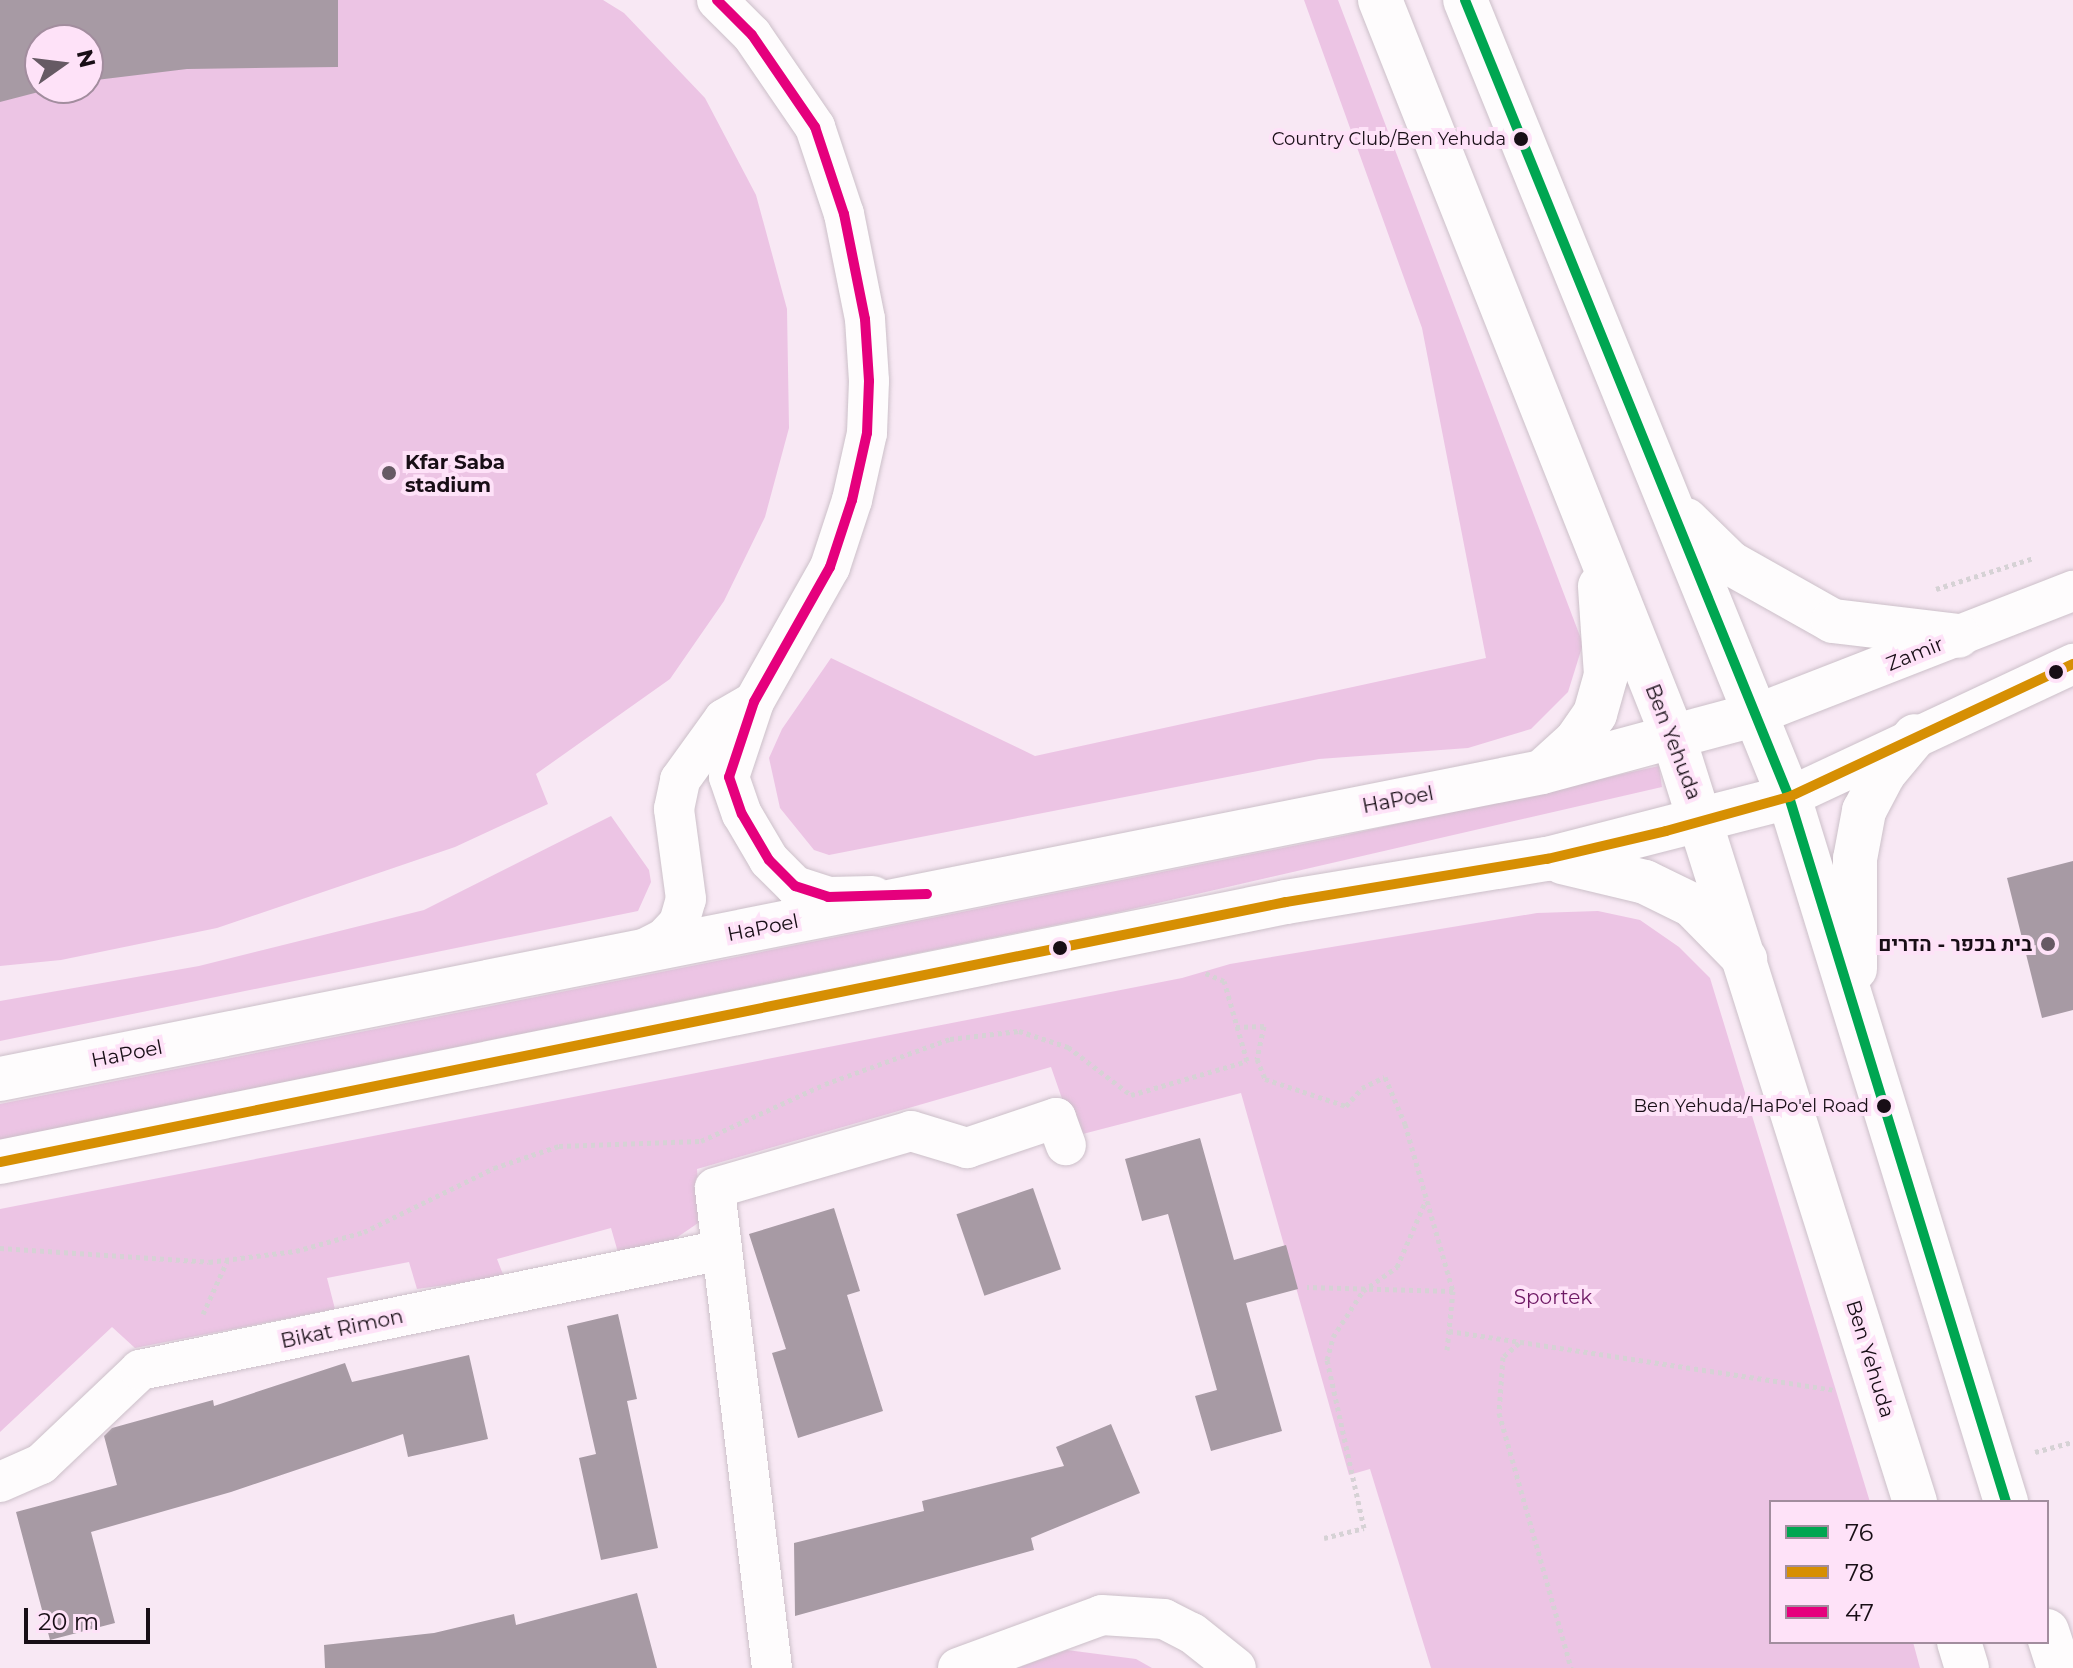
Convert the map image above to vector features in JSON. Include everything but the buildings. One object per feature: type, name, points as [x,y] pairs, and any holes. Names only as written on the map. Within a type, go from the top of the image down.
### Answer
[{"type":"main road","name":"Ben Yehuda","points":[[1380,0],[1674,739],[1703,821],[1914,1500]]},
{"type":"main road","points":[[1465,0],[1789,797],[1858,1036],[2005,1500]]},
{"type":"main road","points":[[1670,501],[1730,563],[1833,621],[1958,636]]},
{"type":"main road","points":[[1542,772],[1576,741],[1595,714],[1606,675],[1597,540]]},
{"type":"main road","name":"HaPoel","points":[[0,1079],[1542,772],[1674,739],[1757,714]]},
{"type":"main road","points":[[1858,1036],[1855,859],[1864,811],[1884,773],[1915,736]]},
{"type":"main road","points":[[0,1162],[1286,902],[1547,859],[1789,797]]},
{"type":"main road","points":[[1547,859],[1600,868],[1692,905],[1745,959]]},
{"type":"main road","points":[[2049,1637],[2059,1668]]},
{"type":"main road","points":[[1960,1644],[1967,1668]]},
{"type":"street","points":[[717,0],[752,35],[815,127],[844,214],[865,319],[869,381],[867,433],[855,486],[830,567],[754,702],[729,777],[769,860],[795,886],[828,897],[927,894]]},
{"type":"street","name":"Zamir","points":[[1757,714],[2073,591]]},
{"type":"street","points":[[1789,797],[2073,664]]},
{"type":"street","points":[[636,953],[665,938],[679,923],[686,899],[674,809],[680,780],[724,719],[754,702]]},
{"type":"street","points":[[772,1668],[715,1188],[911,1131],[967,1148],[1056,1118],[1066,1145]]},
{"type":"street","name":"Bikat Rimon","points":[[0,1482],[41,1464],[140,1370],[722,1250]]},
{"type":"street","points":[[958,1668],[1102,1615],[1164,1619],[1192,1633],[1236,1668]]},
{"type":"path","points":[[1923,593],[2043,555]]},
{"type":"path","points":[[0,1248],[209,1262],[296,1251],[364,1232],[494,1168],[559,1146],[701,1141],[825,1084],[950,1039],[1019,1031],[1068,1047],[1131,1095],[1247,1061],[1224,981],[1203,972]]},
{"type":"path","points":[[1236,1027],[1264,1026],[1257,1059],[1265,1079],[1346,1106],[1362,1088],[1385,1077],[1453,1291],[1447,1350]]},
{"type":"path","points":[[1324,1538],[1364,1528],[1327,1360],[1333,1337],[1363,1291],[1397,1267],[1426,1200]]},
{"type":"path","points":[[1307,1287],[1363,1291],[1453,1291]]},
{"type":"path","points":[[1449,1331],[1849,1392]]},
{"type":"path","points":[[1520,1342],[1503,1357],[1499,1413],[1571,1668]]},
{"type":"green space","name":"Kfar Saba stadium","points":[[0,0],[603,0],[624,13],[705,98],[756,195],[787,309],[789,428],[765,517],[724,601],[670,679],[536,774],[548,804],[455,847],[217,928],[61,960],[0,966]]},
{"type":"green space","points":[[1304,0],[1338,0],[1583,644],[1568,692],[1531,729],[1468,748],[1319,759],[829,855],[814,850],[780,808],[769,758],[782,729],[831,658],[1035,756],[1486,658],[1422,328]]},
{"type":"green space","points":[[1659,766],[1662,787],[1119,912],[0,1140],[0,1104],[1342,836]]},
{"type":"green space","points":[[611,816],[649,870],[651,882],[638,911],[0,1041],[0,1001],[199,966],[424,910]]},
{"type":"green space","name":"Sportek","points":[[1598,911],[1640,920],[1679,947],[1710,978],[1869,1500],[1769,1500],[1769,1644],[1914,1644],[1920,1668],[1431,1668],[1370,1469],[1349,1475],[1241,1093],[1075,1136],[1051,1067],[697,1169],[701,1221],[666,1245],[619,1256],[611,1228],[497,1259],[504,1277],[417,1289],[409,1262],[327,1278],[335,1309],[135,1348],[112,1327],[0,1432],[0,1209],[1182,978],[1230,964],[1537,913]]},
{"type":"green space","points":[[1067,1650],[1136,1659],[1152,1668],[1017,1668]]},
{"type":"transit line","name":"47","points":[[717,0],[752,35],[815,127],[844,214],[865,319],[869,381],[867,433],[852,500],[830,567],[754,702],[729,777],[742,814],[769,860],[795,886],[828,897],[927,894]]},
{"type":"transit line","name":"76","points":[[1465,0],[1789,797],[2005,1500]]},
{"type":"transit line","name":"78","points":[[0,1162],[1286,902],[1547,859],[1666,831],[1789,797],[2073,664]]},
{"type":"place","name":"Country Club/Ben Yehuda","points":[[1521,139]]},
{"type":"place","name":"Kfar Saba stadium","points":[[389,473]]},
{"type":"place","name":"בית בכפר - הדרים","points":[[2048,944]]},
{"type":"place","name":"Ben Yehuda/HaPo'el Road","points":[[1884,1106]]}]
